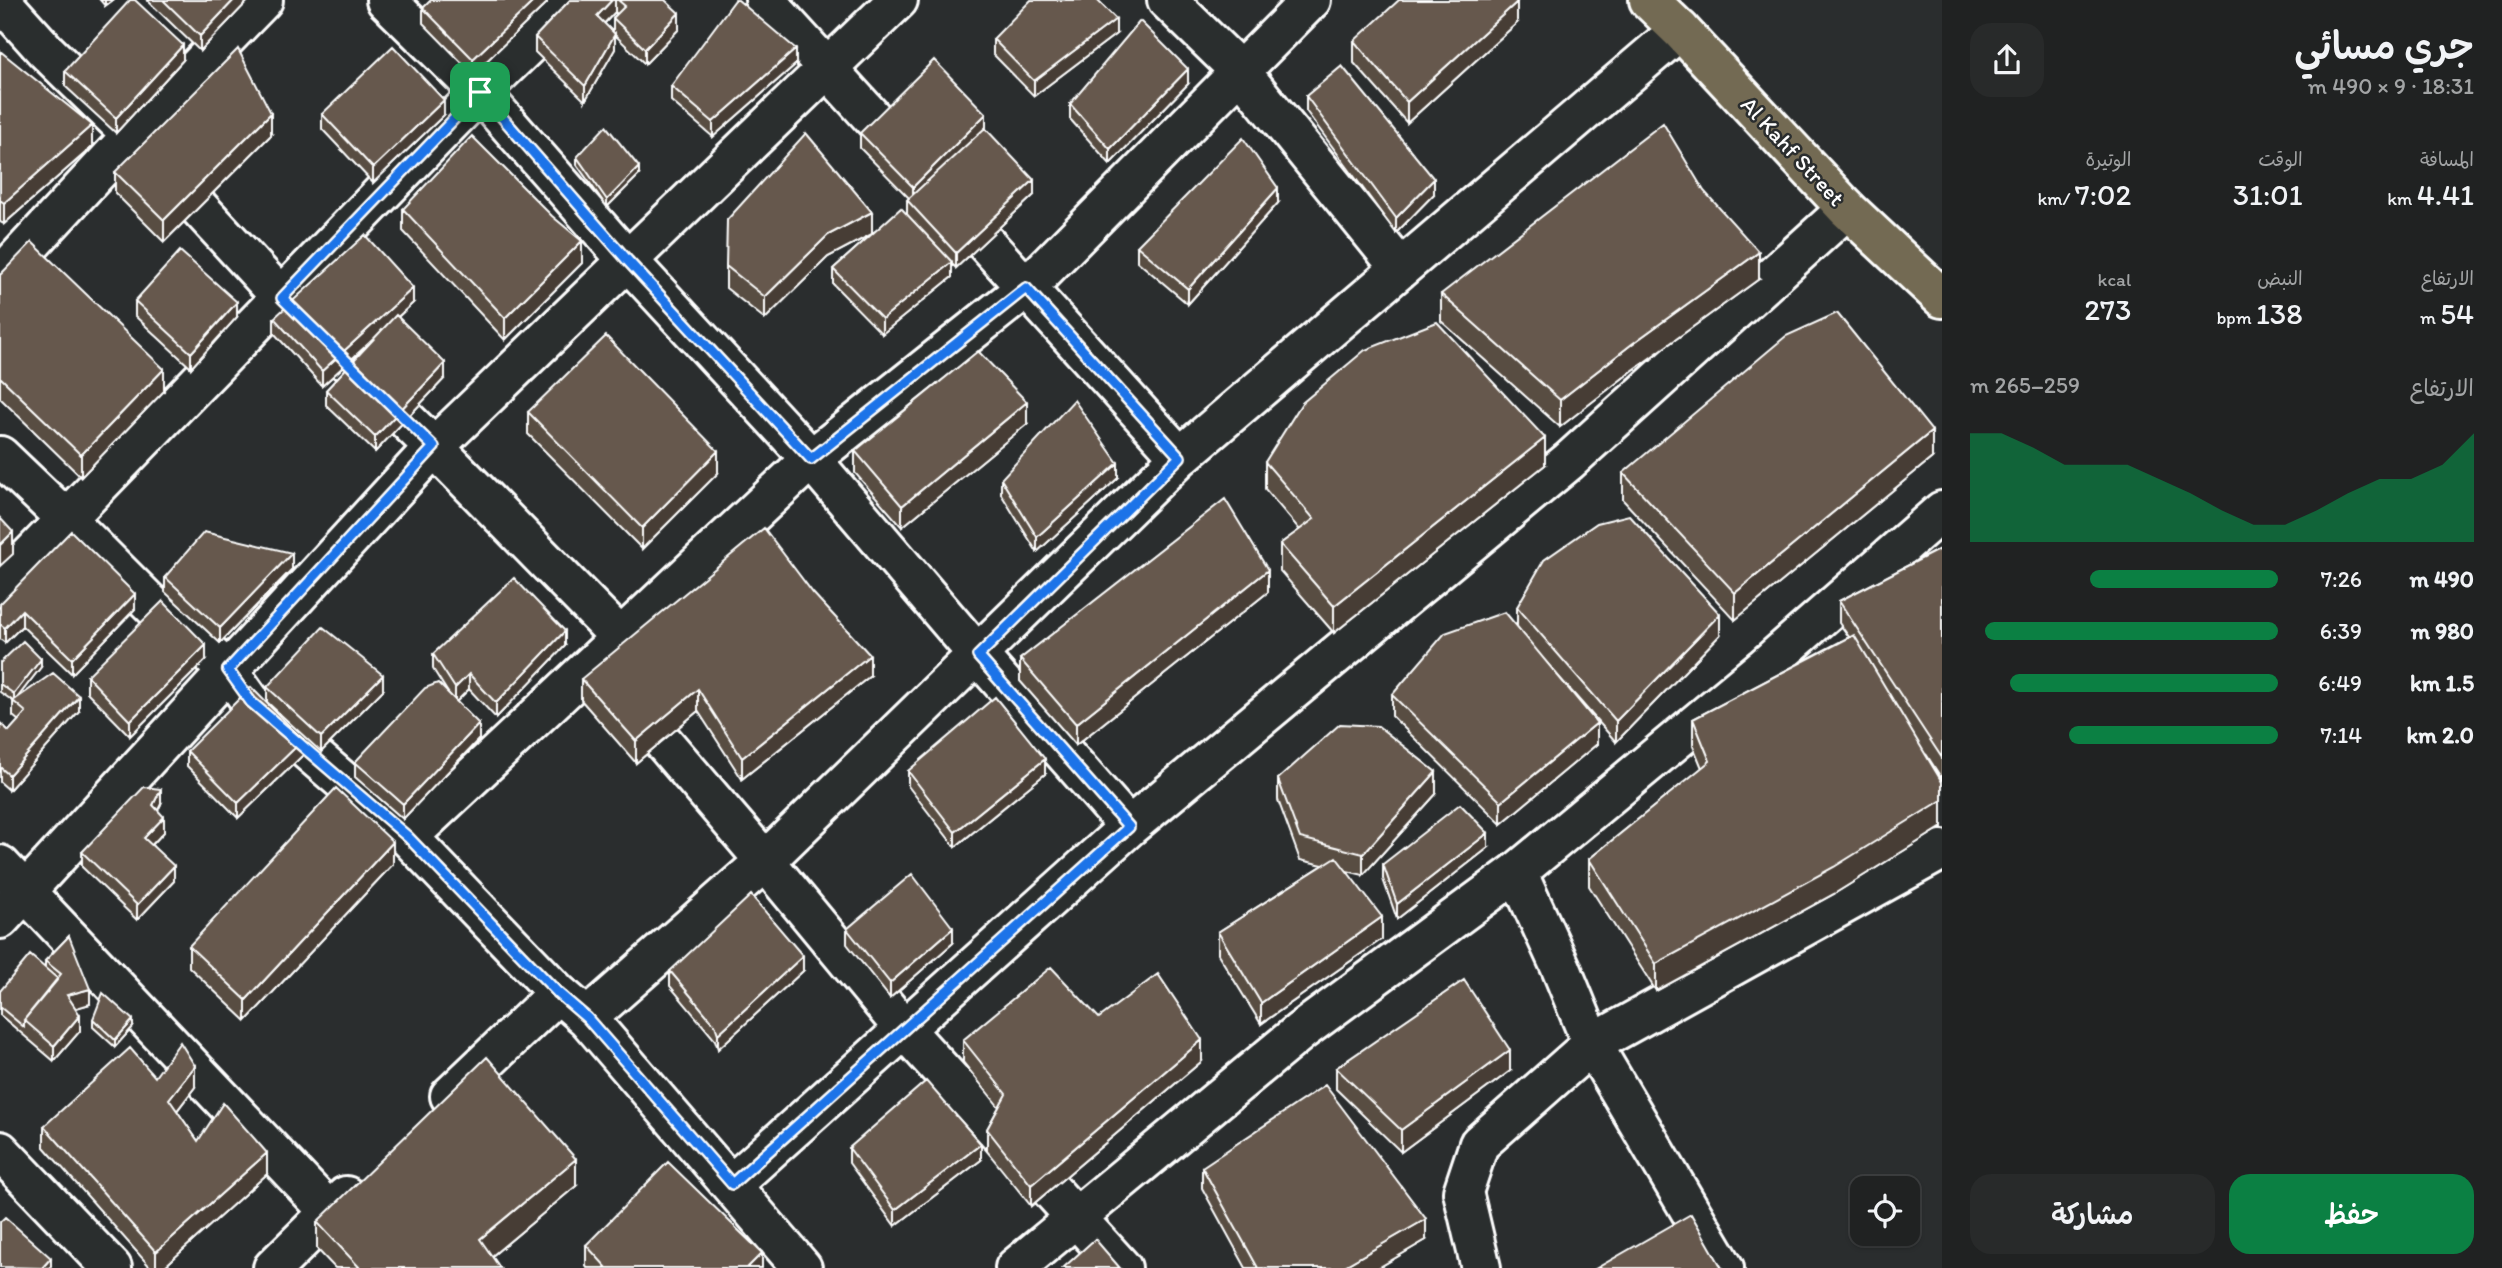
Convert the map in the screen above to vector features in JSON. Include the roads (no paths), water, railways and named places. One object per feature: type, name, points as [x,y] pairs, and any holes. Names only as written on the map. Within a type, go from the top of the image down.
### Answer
[{"type":"main road","name":"Al Kahf Street","points":[[1649,0],[1847,209],[1942,298]]},
{"type":"street","points":[[0,277],[263,0]]},
{"type":"street","points":[[386,0],[480,92],[628,261],[811,459],[978,656],[1129,827]]},
{"type":"street","points":[[0,587],[480,92],[575,0]]},
{"type":"street","points":[[765,0],[1180,457]]},
{"type":"street","points":[[0,919],[434,447],[898,0]]},
{"type":"street","points":[[1167,0],[1241,72],[1400,268]]},
{"type":"street","points":[[408,837],[811,459],[1026,288],[1311,0]]},
{"type":"street","points":[[0,1],[45,50],[132,135],[282,298],[434,447],[607,649],[765,861],[904,1029],[1122,1268]]},
{"type":"street","points":[[587,1018],[765,861],[1180,457],[1680,30]]},
{"type":"street","points":[[732,1184],[1129,827],[1569,461],[1847,209]]},
{"type":"street","points":[[0,456],[163,616],[228,670],[251,702],[408,837],[558,993],[587,1018],[802,1268]]},
{"type":"street","points":[[1015,1268],[1301,1031],[1517,872],[1763,668],[1942,511]]},
{"type":"street","points":[[1480,1268],[1463,1192],[1479,1143],[1592,1044],[1942,850]]},
{"type":"street","points":[[0,865],[383,1268]]},
{"type":"street","points":[[1517,872],[1592,1044],[1724,1268]]},
{"type":"street","points":[[428,1117],[558,993]]},
{"type":"street","points":[[0,1151],[112,1268]]},
{"type":"street","points":[[273,1268],[369,1174]]}]
